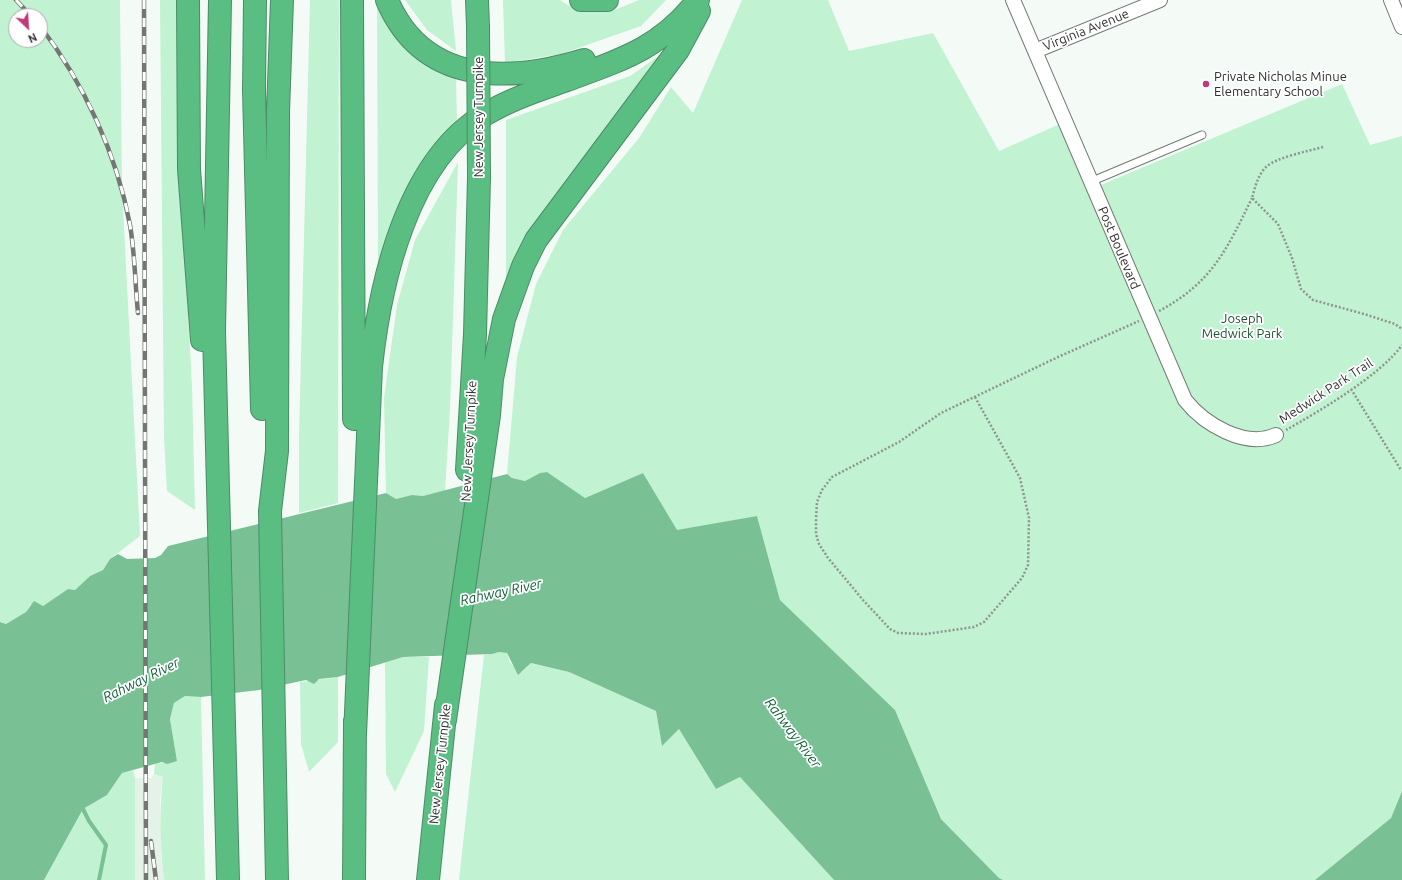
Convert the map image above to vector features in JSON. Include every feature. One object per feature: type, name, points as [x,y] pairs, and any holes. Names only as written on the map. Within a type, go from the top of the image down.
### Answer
[{"type":"highway","points":[[188,0],[189,170],[208,335],[216,382],[228,880]]},
{"type":"highway","points":[[208,335],[220,0]]},
{"type":"highway","points":[[255,0],[254,90],[270,453]]},
{"type":"highway","points":[[277,880],[270,453],[282,0]]},
{"type":"highway","points":[[352,0],[361,436],[355,735],[354,880]]},
{"type":"highway","points":[[387,0],[400,26],[416,43],[433,56],[456,68],[480,74],[508,75],[561,67],[615,49],[638,38],[658,24],[680,0]]},
{"type":"highway","name":"New Jersey Turnpike","points":[[428,880],[480,416],[477,0]]},
{"type":"highway","points":[[581,0],[607,0]]},
{"type":"highway","points":[[361,436],[378,311],[392,253],[411,205],[440,156],[460,133],[485,114],[510,101],[621,61],[646,48],[671,30],[686,16],[698,0]]},
{"type":"highway","points":[[480,416],[492,379],[504,319],[523,266],[536,240],[678,50],[704,0]]},
{"type":"street","name":"Post Boulevard","points":[[1013,0],[1185,400],[1192,409],[1205,420],[1234,434],[1260,439],[1276,434]]},
{"type":"street","name":"Virginia Avenue","points":[[1034,51],[1160,0]]},
{"type":"street","points":[[1390,0],[1402,27]]},
{"type":"lane","points":[[1090,182],[1202,135]]},
{"type":"path","points":[[975,397],[1020,478],[1029,518],[1028,565],[1022,578],[984,622],[974,627],[926,634],[898,633],[890,629],[863,600],[822,549],[816,534],[818,502],[822,490],[832,477],[899,442],[941,413],[1172,304],[1204,280],[1216,265],[1252,198],[1256,183],[1266,167],[1274,162],[1323,147]]},
{"type":"path","points":[[1252,198],[1278,224],[1292,258],[1301,289],[1313,300],[1364,314],[1402,329]]},
{"type":"path","name":"Medwick Park Trail","points":[[1276,434],[1304,420],[1351,390],[1379,368],[1402,345]]},
{"type":"path","points":[[1351,390],[1401,470]]},
{"type":"shaded area","points":[[154,774],[163,777],[160,799],[161,855],[164,880],[135,880],[135,778],[151,778]]},
{"type":"green space","points":[[0,0],[120,0],[122,189],[140,536],[110,559],[103,570],[90,576],[75,590],[68,589],[43,606],[30,605],[26,612],[6,624],[0,622]]},
{"type":"green space","points":[[160,0],[179,0],[182,203],[192,385],[195,510],[167,491],[164,438]]},
{"type":"green space","points":[[310,0],[339,0],[338,503],[299,513],[299,436]]},
{"type":"green space","points":[[377,0],[398,38],[430,67],[456,75],[457,127],[378,269]]},
{"type":"green space","points":[[405,0],[451,0],[456,51],[427,30]]},
{"type":"green space","points":[[503,0],[560,0],[576,10],[612,11],[639,0],[666,0],[641,26],[561,54],[505,63]]},
{"type":"green space","name":"Joseph Medwick Park","points":[[742,0],[828,0],[849,51],[933,33],[999,151],[1069,120],[1096,187],[1342,84],[1370,145],[1402,136],[1402,791],[1391,818],[1315,880],[1003,880],[999,878],[941,819],[895,710],[780,600],[757,516],[677,531],[643,473],[585,498],[547,472],[540,473],[525,481],[512,478],[507,474],[517,357],[536,284],[563,230],[639,138],[671,87],[693,113]]},
{"type":"green space","points":[[669,49],[506,282],[506,120],[630,76]]},
{"type":"green space","points":[[458,162],[450,409],[445,491],[423,496],[412,495],[396,499],[386,493],[384,398],[397,305],[415,240]]},
{"type":"green space","points":[[499,652],[507,653],[510,663],[522,672],[531,663],[569,672],[656,711],[662,746],[679,729],[716,789],[740,777],[834,880],[459,880],[484,655]]},
{"type":"green space","points":[[403,657],[429,657],[424,731],[395,792],[386,774],[385,662]]},
{"type":"green space","points":[[338,677],[338,742],[309,772],[301,744],[300,682]]},
{"type":"green space","points":[[185,696],[201,697],[205,880],[164,880],[160,828],[163,777],[154,774],[155,764],[177,761],[170,719],[174,703]]},
{"type":"green space","points":[[133,770],[135,778],[135,880],[44,880],[83,809],[107,795],[122,773]]},
{"type":"water","name":"Rahway River","points":[[547,472],[585,498],[643,473],[677,530],[757,516],[780,600],[895,710],[941,819],[999,878],[1003,880],[834,880],[740,777],[716,789],[679,729],[662,746],[656,711],[569,672],[531,663],[518,675],[507,653],[499,652],[492,654],[403,657],[338,677],[319,679],[314,684],[306,680],[259,690],[201,697],[185,696],[174,703],[170,719],[177,761],[167,764],[162,762],[122,773],[107,795],[83,809],[44,880],[0,880],[0,622],[6,624],[26,612],[34,601],[43,606],[68,589],[75,590],[90,576],[103,570],[110,559],[118,554],[127,559],[155,558],[161,555],[168,546],[386,493],[396,499],[412,495],[423,496],[507,474],[512,478],[525,481],[540,473]]},
{"type":"water","points":[[1402,791],[1402,880],[1315,880],[1391,818]]},
{"type":"waterway","points":[[81,805],[89,821],[106,845],[99,880]]},
{"type":"railway","points":[[16,0],[24,8]]},
{"type":"railway","points":[[144,0],[146,880]]},
{"type":"railway","points":[[48,37],[71,71],[97,121],[117,172],[130,225],[138,313]]},
{"type":"railway","points":[[151,841],[156,880]]},
{"type":"place","name":"Private Nicholas Minue Elementary School","points":[[1206,84]]}]
